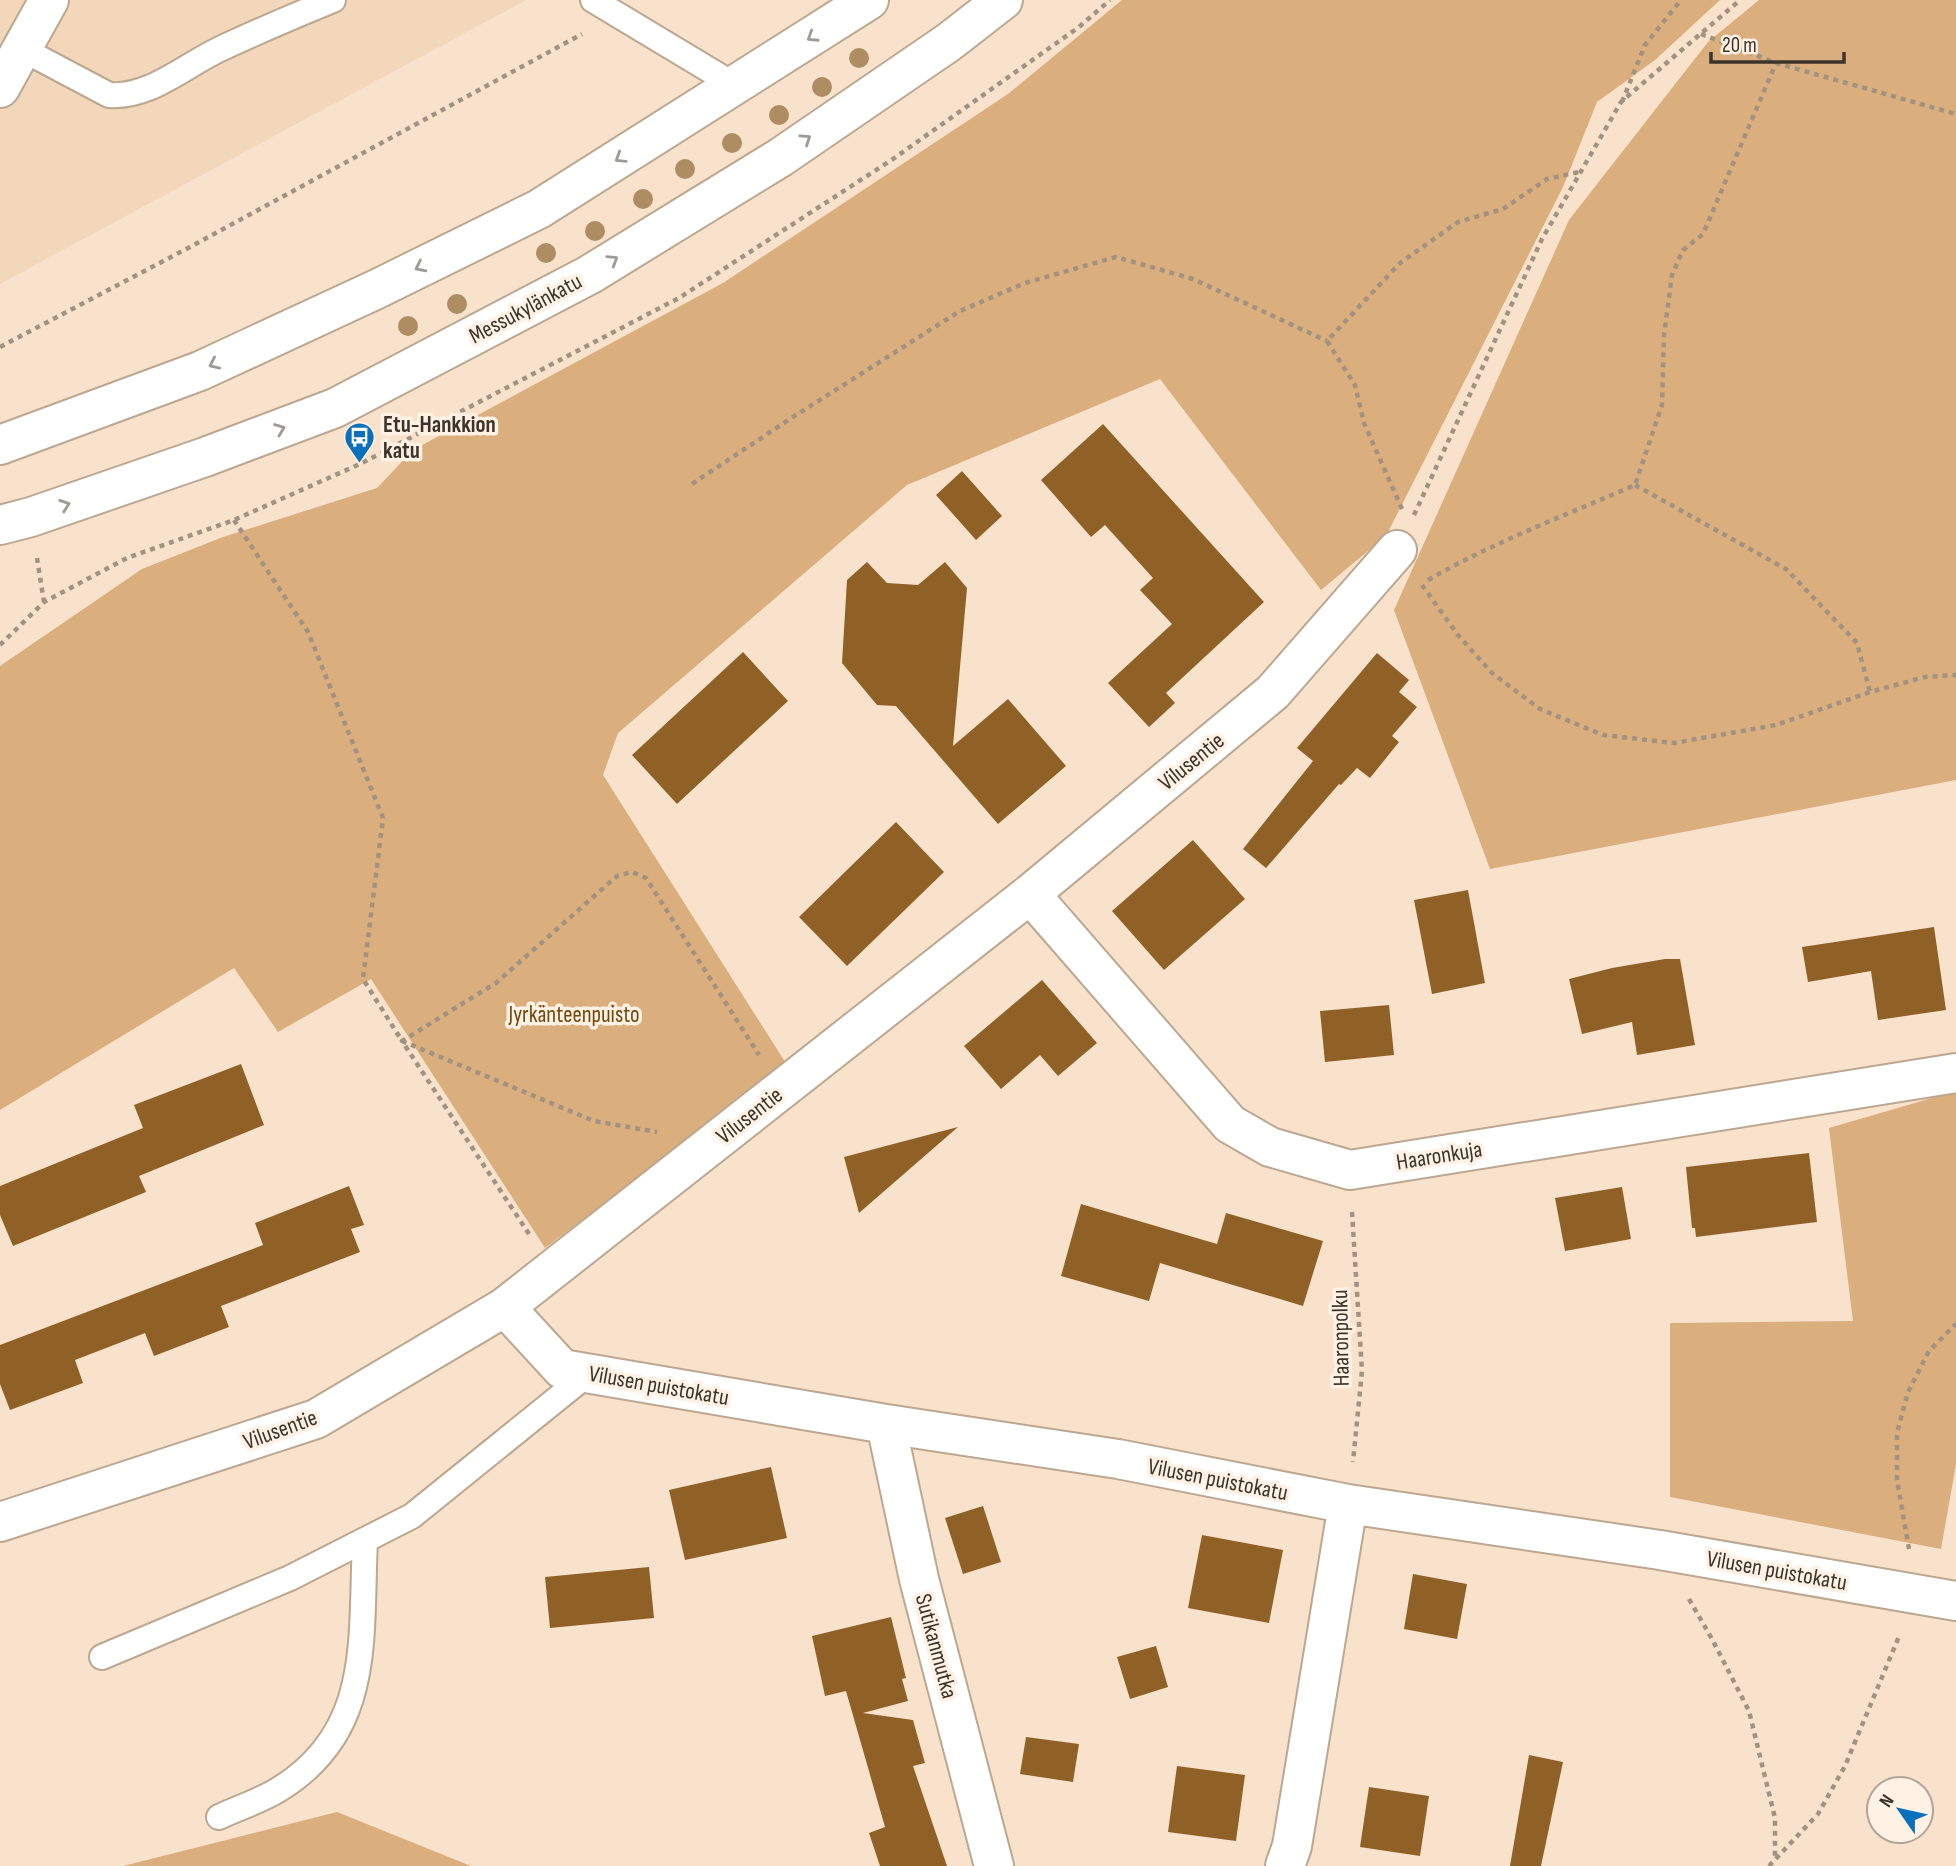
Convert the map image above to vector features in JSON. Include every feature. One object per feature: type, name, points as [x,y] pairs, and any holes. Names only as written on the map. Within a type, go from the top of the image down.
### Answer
[{"type":"street","points":[[0,89],[49,0]]},
{"type":"street","points":[[0,445],[200,371],[539,209],[869,0]]},
{"type":"street","name":"Messukylänkatu","points":[[0,525],[31,517],[205,457],[335,408],[589,275],[758,171],[949,41],[1003,0]]},
{"type":"street","name":"Vilusentie","points":[[2,1516],[316,1419],[505,1307],[1030,894],[1273,692],[1403,538]]},
{"type":"street","name":"Haaronkuja","points":[[1030,894],[1230,1124],[1270,1146],[1350,1170],[1956,1073]]},
{"type":"street","name":"Vilusen puistokatu","points":[[505,1307],[562,1369],[886,1424],[1118,1459],[1349,1504],[1660,1550],[1956,1601]]},
{"type":"street","name":"Sutikanmutka","points":[[886,1424],[919,1579],[994,1866]]},
{"type":"street","points":[[1285,1866],[1292,1846],[1349,1504]]},
{"type":"lane","points":[[22,48],[109,95],[124,96],[145,90],[215,52],[333,0]]},
{"type":"lane","points":[[593,0],[736,86]]},
{"type":"lane","points":[[102,1657],[290,1578],[412,1516],[589,1373]]},
{"type":"lane","points":[[219,1817],[278,1790],[309,1766],[332,1741],[349,1710],[359,1671],[365,1541]]},
{"type":"path","points":[[0,645],[44,602],[127,558],[234,520],[360,464],[678,298],[893,159],[1079,27],[1110,0]]},
{"type":"path","points":[[1403,538],[1542,239],[1621,102],[1645,45],[1681,0]]},
{"type":"path","points":[[1621,102],[1740,0]]},
{"type":"path","points":[[0,346],[190,247],[618,14]]},
{"type":"path","points":[[1701,34],[1776,63],[1956,114]]},
{"type":"path","points":[[1421,584],[1534,526],[1635,485],[1662,405],[1664,335],[1672,275],[1682,250],[1703,234],[1776,63]]},
{"type":"path","points":[[1327,341],[1400,263],[1458,222],[1503,209],[1547,179],[1580,172]]},
{"type":"path","points":[[692,484],[960,312],[1025,283],[1116,257],[1193,279],[1327,341],[1355,384],[1364,423],[1421,584],[1458,635],[1492,673],[1540,709],[1604,735],[1674,743],[1776,725],[1870,692],[1925,677],[1956,675]]},
{"type":"path","points":[[1635,485],[1786,569],[1857,643],[1870,692]]},
{"type":"path","points":[[234,520],[309,632],[383,818],[363,979],[553,1270]]},
{"type":"path","points":[[402,1041],[496,983],[617,876],[632,872],[646,878],[781,1091]]},
{"type":"path","points":[[402,1041],[594,1121],[715,1142]]},
{"type":"path","name":"Haaronpolku","points":[[1349,1504],[1362,1371],[1350,1170]]},
{"type":"path","points":[[1769,1866],[1818,1814],[1845,1766],[1917,1594],[1897,1480],[1897,1433],[1908,1392],[1929,1351],[1956,1324]]},
{"type":"path","points":[[1660,1550],[1712,1639],[1748,1711],[1775,1818],[1775,1860]]},
{"type":"shaded area","points":[[0,0],[526,0],[0,284]]},
{"type":"green space","name":"Jyrkänteenpuisto","points":[[1122,0],[1720,0],[1655,60],[1597,102],[1563,187],[1386,536],[1321,590],[1160,379],[907,485],[618,733],[603,775],[787,1065],[545,1248],[371,979],[278,1032],[234,968],[0,1110],[0,666],[142,569],[223,537],[377,488],[413,450],[723,283],[1008,94]]},
{"type":"green space","points":[[1759,0],[1956,0],[1956,780],[1490,869],[1394,610],[1569,220],[1708,42]]},
{"type":"green space","points":[[1956,1091],[1956,1464],[1941,1549],[1670,1497],[1670,1323],[1853,1321],[1829,1128]]},
{"type":"green space","points":[[337,1812],[471,1866],[123,1866]]},
{"type":"building","points":[[1103,424],[1264,602],[1166,693],[1175,703],[1149,727],[1108,683],[1172,624],[1140,590],[1153,578],[1105,525],[1091,537],[1041,480]]},
{"type":"building","points":[[962,471],[1002,516],[976,540],[936,495]]},
{"type":"building","points":[[867,562],[887,583],[918,585],[945,562],[967,588],[953,746],[1008,699],[1066,766],[998,824],[896,706],[877,705],[842,663],[847,580]]},
{"type":"building","points":[[743,652],[788,701],[677,804],[632,755]]},
{"type":"building","points":[[1377,653],[1409,680],[1399,692],[1417,707],[1392,736],[1399,742],[1370,778],[1357,768],[1339,784],[1266,868],[1243,849],[1313,761],[1297,748]]},
{"type":"building","points":[[896,822],[944,872],[847,966],[799,917]]},
{"type":"building","points":[[1193,840],[1245,899],[1164,970],[1112,911]]},
{"type":"building","points":[[1468,890],[1485,983],[1432,994],[1414,900]]},
{"type":"building","points":[[1934,927],[1946,1010],[1878,1020],[1871,971],[1808,982],[1802,947]]},
{"type":"building","points":[[1665,959],[1680,959],[1695,1045],[1637,1055],[1632,1022],[1582,1034],[1569,979]]},
{"type":"building","points":[[1042,980],[1097,1043],[1058,1076],[1040,1055],[1001,1089],[964,1046]]},
{"type":"building","points":[[1389,1005],[1394,1055],[1325,1062],[1320,1011]]},
{"type":"building","points":[[241,1064],[264,1125],[139,1176],[146,1192],[13,1246],[0,1215],[0,1186],[143,1128],[134,1105]]},
{"type":"building","points":[[958,1127],[859,1213],[844,1157]]},
{"type":"building","points":[[1809,1153],[1817,1222],[1696,1237],[1695,1228],[1692,1228],[1686,1167]]},
{"type":"building","points":[[349,1186],[364,1225],[351,1229],[360,1252],[221,1306],[229,1327],[154,1356],[145,1333],[75,1360],[83,1383],[10,1410],[0,1384],[0,1345],[263,1245],[255,1223]]},
{"type":"building","points":[[1622,1187],[1631,1239],[1565,1251],[1555,1198]]},
{"type":"building","points":[[1081,1204],[1217,1244],[1226,1213],[1323,1241],[1303,1306],[1160,1263],[1149,1301],[1061,1276]]},
{"type":"building","points":[[771,1467],[787,1538],[685,1560],[669,1490]]},
{"type":"building","points":[[983,1506],[1001,1562],[963,1574],[945,1518]]},
{"type":"building","points":[[1202,1535],[1283,1550],[1269,1623],[1188,1608]]},
{"type":"building","points":[[649,1567],[654,1618],[550,1628],[545,1577]]},
{"type":"building","points":[[1413,1574],[1467,1584],[1457,1639],[1404,1629]]},
{"type":"building","points":[[891,1617],[906,1678],[902,1679],[908,1701],[863,1713],[913,1720],[925,1763],[913,1766],[947,1866],[880,1866],[869,1833],[885,1827],[846,1691],[825,1696],[812,1636]]},
{"type":"building","points":[[1156,1646],[1168,1687],[1130,1699],[1117,1657]]},
{"type":"building","points":[[1026,1737],[1079,1744],[1073,1782],[1020,1774]]},
{"type":"building","points":[[1529,1755],[1563,1762],[1541,1866],[1510,1866]]},
{"type":"building","points":[[1177,1766],[1245,1775],[1236,1841],[1168,1832]]},
{"type":"building","points":[[1369,1787],[1429,1796],[1420,1856],[1360,1847]]},
{"type":"place","name":"Etu-Hankkion katu","points":[[360,464]]}]
